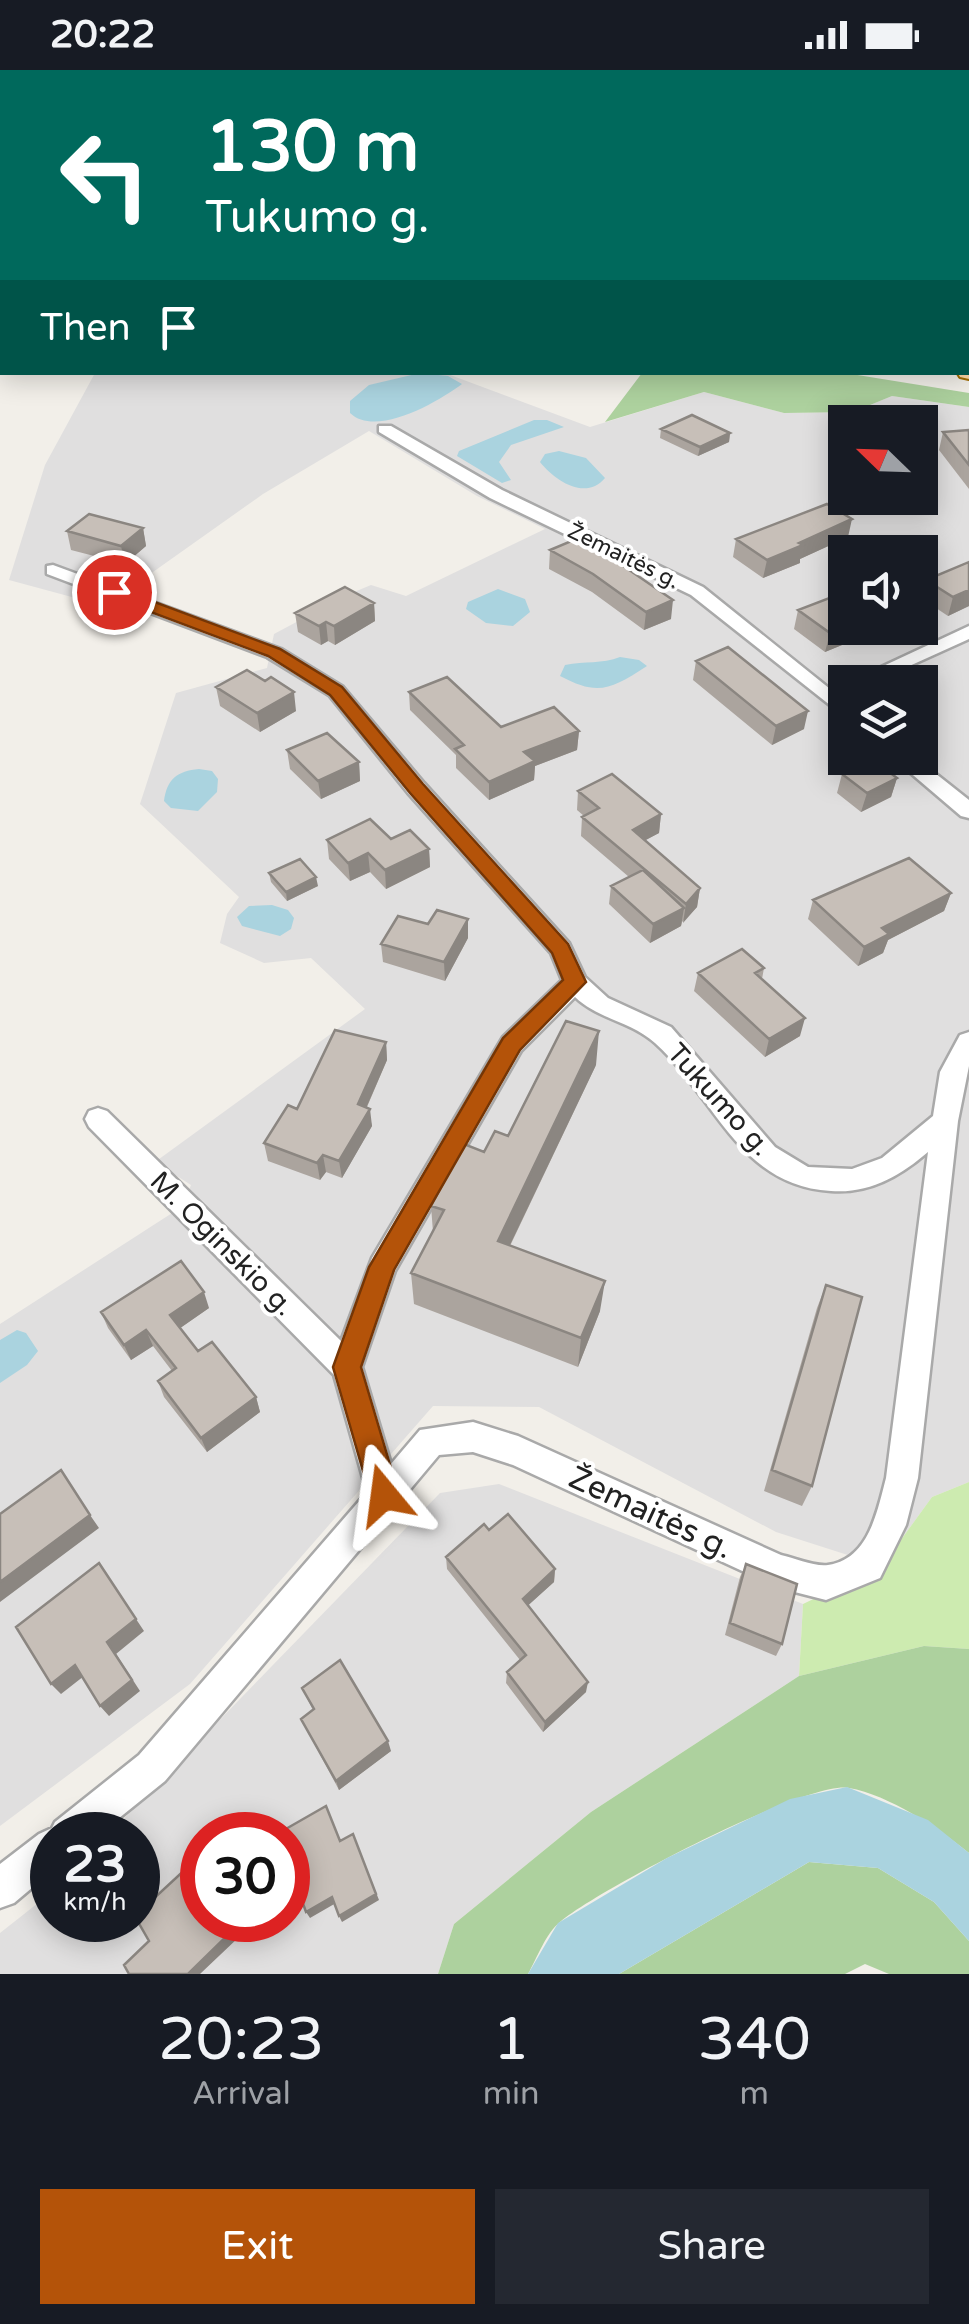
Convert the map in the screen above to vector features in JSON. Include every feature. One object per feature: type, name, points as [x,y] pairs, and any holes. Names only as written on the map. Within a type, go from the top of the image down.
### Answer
[{"type":"street","name":"Žemaitės g.","points":[[384,429],[496,494],[696,591],[828,687]]},
{"type":"street","name":"Tukumo g.","points":[[54,570],[274,653],[336,691],[416,788],[561,949],[575,982],[600,1005],[662,1034],[766,1154],[803,1178],[852,1181],[892,1166],[945,1122]]},
{"type":"street","points":[[896,665],[969,632]]},
{"type":"street","points":[[924,775],[969,811]]},
{"type":"street","points":[[384,1495],[347,1367],[382,1267],[512,1044],[575,982]]},
{"type":"street","name":"Žemaitės g.","points":[[97,1812],[152,1768],[430,1441],[472,1437],[518,1451],[779,1571],[826,1583],[868,1566],[890,1525],[902,1478],[945,1122],[953,1072],[969,1042]]},
{"type":"street","name":"M. Oginskio g.","points":[[98,1119],[347,1367]]},
{"type":"street","points":[[0,1888],[30,1864]]},
{"type":"shaded area","points":[[94,375],[450,375],[590,427],[704,392],[784,413],[828,412],[828,515],[938,515],[938,405],[870,405],[892,396],[969,407],[969,1482],[932,1497],[882,1566],[776,1532],[539,1407],[433,1406],[190,1684],[0,1826],[0,1324],[183,1206],[191,1185],[155,1162],[365,1009],[311,958],[264,963],[220,943],[227,914],[239,897],[140,804],[176,693],[267,668],[274,634],[347,595],[371,585],[406,596],[545,529],[477,496],[369,431],[263,494],[105,606],[9,580],[45,465]]},
{"type":"shaded area","points":[[499,1484],[803,1604],[799,1676],[591,1812],[454,1924],[438,1974],[0,1974],[0,1933],[30,1909],[30,1942],[160,1942],[160,1812],[130,1812],[440,1493]]},
{"type":"green space","points":[[640,375],[857,375],[969,393],[969,407],[892,396],[870,405],[828,405],[828,412],[784,413],[704,392],[605,422]]},
{"type":"green space","points":[[969,1482],[969,1649],[924,1646],[799,1676],[803,1604],[882,1566],[932,1497]]},
{"type":"green space","points":[[924,1646],[969,1649],[969,1853],[896,1805],[849,1788],[826,1790],[702,1840],[581,1907],[550,1933],[528,1974],[438,1974],[454,1924],[591,1812],[799,1676]]},
{"type":"green space","points":[[809,1862],[878,1868],[934,1902],[969,1941],[969,1974],[889,1974],[865,1964],[845,1974],[619,1974]]},
{"type":"water","points":[[412,375],[448,376],[462,384],[407,415],[375,422],[350,413],[350,401],[369,385]]},
{"type":"water","points":[[534,420],[564,427],[511,445],[499,462],[511,480],[502,483],[457,456],[459,451]]},
{"type":"water","points":[[559,451],[586,458],[605,478],[589,488],[562,481],[540,462],[545,454]]},
{"type":"water","points":[[498,589],[525,599],[530,612],[513,626],[486,623],[466,609],[468,602]]},
{"type":"water","points":[[620,657],[639,660],[647,666],[604,688],[584,686],[560,676],[565,665]]},
{"type":"water","points":[[199,769],[212,771],[218,779],[217,792],[198,811],[171,808],[164,801],[171,782],[179,774]]},
{"type":"water","points":[[272,905],[288,910],[294,918],[291,929],[280,936],[242,926],[237,917],[249,906]]},
{"type":"water","points":[[17,1330],[26,1333],[38,1351],[27,1365],[0,1383],[0,1340]]},
{"type":"water","points":[[847,1787],[928,1820],[969,1853],[969,1941],[934,1902],[878,1868],[809,1862],[619,1974],[528,1974],[558,1923],[667,1858],[790,1799]]},
{"type":"building","points":[[692,415],[730,433],[700,447],[661,429]]},
{"type":"building","points":[[969,430],[969,465],[943,432]]},
{"type":"building","points":[[827,504],[828,515],[852,519],[767,560],[736,539]]},
{"type":"building","points":[[89,514],[143,528],[121,546],[67,531]]},
{"type":"building","points":[[576,539],[600,550],[673,600],[646,612],[593,574],[550,550]]},
{"type":"building","points":[[969,562],[969,590],[953,597],[938,588],[938,575]]},
{"type":"building","points":[[345,587],[374,603],[334,626],[326,622],[319,626],[295,613]]},
{"type":"building","points":[[828,599],[828,632],[798,610]]},
{"type":"building","points":[[728,647],[808,711],[776,726],[696,661]]},
{"type":"building","points":[[247,670],[265,681],[271,677],[294,692],[257,713],[216,687]]},
{"type":"building","points":[[447,677],[501,727],[554,707],[579,731],[524,752],[535,761],[489,782],[455,749],[464,745],[409,692]]},
{"type":"building","points":[[327,733],[359,762],[318,781],[287,750]]},
{"type":"building","points":[[612,774],[661,814],[633,830],[700,888],[686,904],[582,817],[599,808],[578,791]]},
{"type":"building","points":[[843,775],[897,778],[867,793]]},
{"type":"building","points":[[370,819],[391,839],[410,830],[429,849],[385,870],[368,853],[348,863],[327,840]]},
{"type":"building","points":[[909,858],[951,893],[882,928],[889,934],[864,947],[813,900]]},
{"type":"building","points":[[300,859],[316,877],[286,892],[269,873]]},
{"type":"building","points":[[643,870],[684,908],[653,924],[611,886]]},
{"type":"building","points":[[437,910],[468,919],[444,962],[381,944],[398,916],[428,924]]},
{"type":"building","points":[[742,949],[764,968],[755,973],[805,1018],[769,1039],[698,973]]},
{"type":"building","points":[[566,1021],[599,1031],[498,1241],[605,1281],[581,1338],[411,1273],[444,1210],[431,1206],[464,1144],[484,1152],[495,1131],[508,1136]]},
{"type":"building","points":[[335,1030],[386,1042],[358,1104],[370,1109],[339,1161],[323,1155],[317,1163],[264,1143],[288,1105],[297,1109]]},
{"type":"building","points":[[181,1261],[204,1292],[170,1315],[198,1351],[212,1342],[256,1397],[201,1438],[158,1381],[176,1368],[146,1330],[124,1345],[101,1312]]},
{"type":"building","points":[[826,1285],[862,1297],[812,1486],[772,1470]]},
{"type":"building","points":[[61,1470],[90,1515],[0,1582],[0,1514]]},
{"type":"building","points":[[508,1514],[555,1569],[523,1599],[588,1682],[545,1722],[507,1672],[526,1655],[446,1557],[484,1524],[489,1530]]},
{"type":"building","points":[[99,1563],[136,1619],[107,1642],[132,1680],[100,1706],[75,1665],[51,1684],[16,1627]]},
{"type":"building","points":[[746,1564],[797,1584],[782,1644],[730,1623]]},
{"type":"building","points":[[340,1660],[388,1741],[336,1781],[301,1719],[314,1709],[302,1688]]},
{"type":"building","points":[[326,1806],[340,1841],[353,1834],[376,1894],[339,1916],[332,1897],[310,1910],[310,1815]]},
{"type":"building","points":[[180,1874],[180,1942],[221,1942],[188,1974],[129,1974],[124,1965],[148,1942],[160,1942],[160,1893]]},
{"type":"route","points":[[114,592],[274,653],[336,691],[416,788],[561,949],[575,982],[512,1044],[382,1267],[347,1367],[384,1495]]}]
